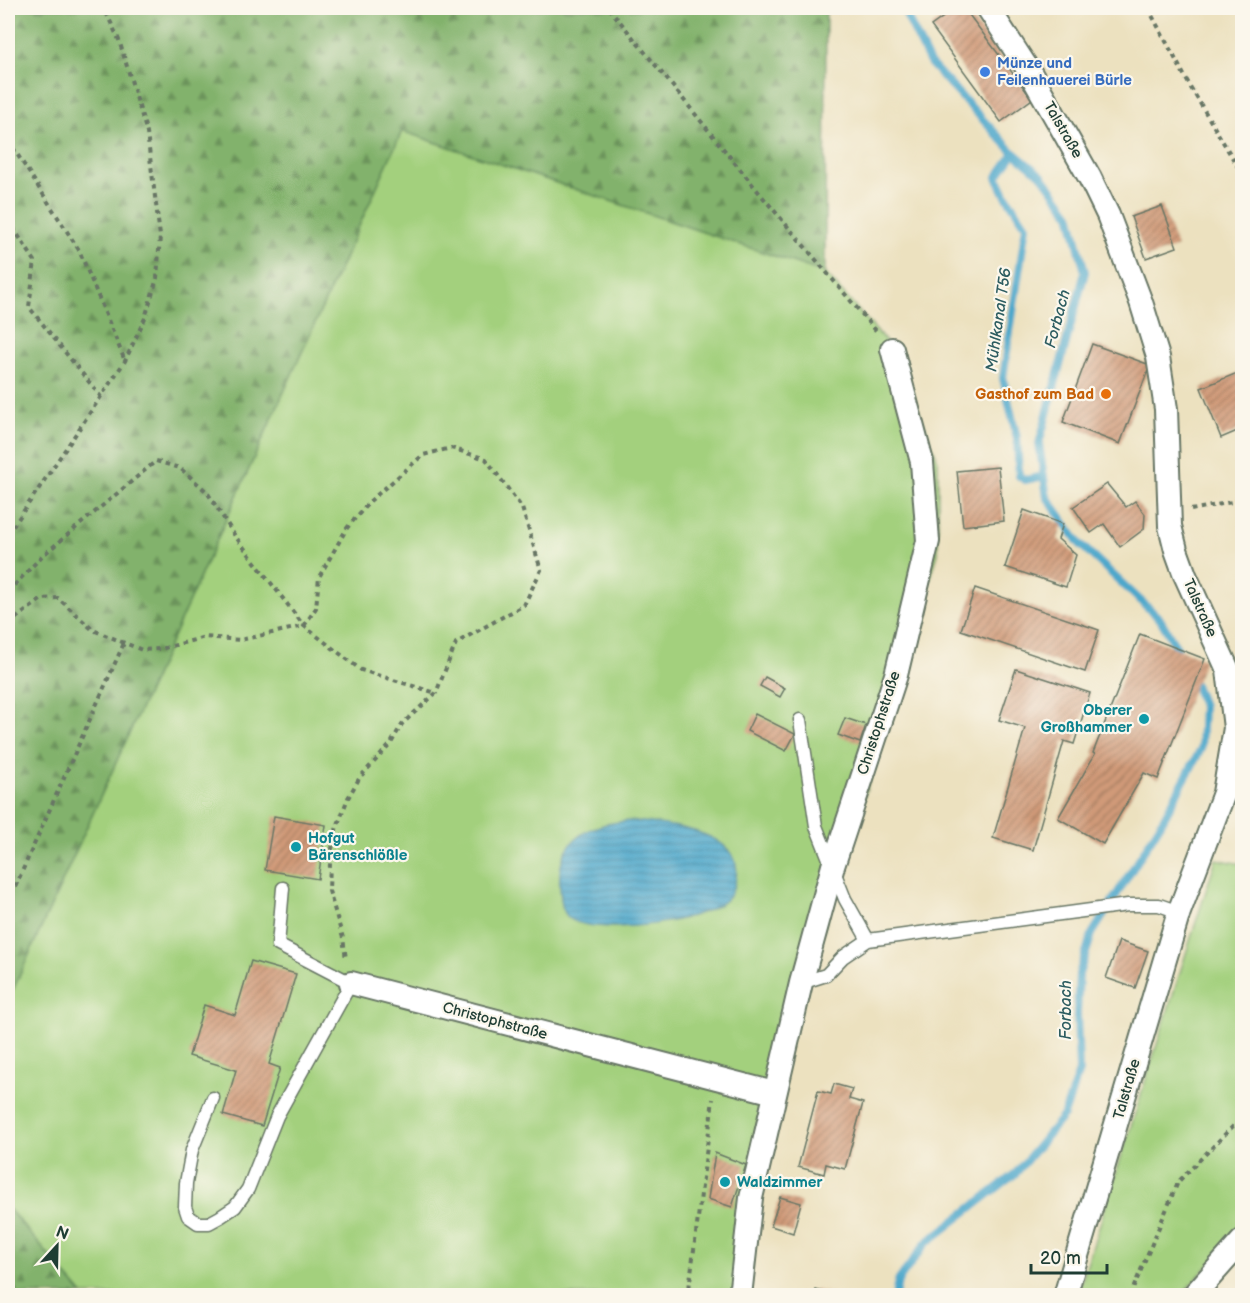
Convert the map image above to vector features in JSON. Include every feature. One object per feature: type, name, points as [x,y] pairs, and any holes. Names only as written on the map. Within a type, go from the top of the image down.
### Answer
[{"type":"street","name":"Talstraße","points":[[988,8],[1031,74],[1090,178],[1108,215],[1141,302],[1158,357],[1166,409],[1170,525],[1176,550],[1228,670],[1235,728],[1224,793],[1169,909],[1065,1296]]},
{"type":"street","name":"Christophstraße","points":[[740,1296],[751,1198],[801,983],[833,866],[896,675],[928,541],[922,462],[892,349]]},
{"type":"street","name":"Christophstraße","points":[[351,983],[774,1094]]},
{"type":"street","points":[[1193,1296],[1242,1241]]},
{"type":"lane","points":[[800,720],[816,826],[845,899],[868,940]]},
{"type":"lane","name":"Christophstraße","points":[[283,888],[278,945],[351,983]]},
{"type":"lane","points":[[801,983],[826,975],[843,957],[868,940],[1142,903],[1169,909]]},
{"type":"lane","points":[[213,1098],[192,1150],[186,1183],[185,1207],[188,1216],[198,1223],[209,1223],[235,1207],[248,1189],[277,1116],[351,983]]},
{"type":"path","points":[[8,534],[125,361],[145,318],[157,278],[160,236],[147,132],[119,40],[104,8]]},
{"type":"path","points":[[609,8],[760,195],[892,349]]},
{"type":"path","points":[[1148,8],[1242,174]]},
{"type":"path","points":[[8,140],[79,250],[125,361]]},
{"type":"path","points":[[8,220],[35,261],[29,307],[101,397]]},
{"type":"path","points":[[8,624],[42,599],[58,598],[93,630],[142,650],[160,649],[205,637],[240,640],[304,626],[316,608],[319,577],[330,556],[347,528],[370,501],[423,455],[451,448],[486,459],[522,508],[541,570],[524,605],[456,643],[436,693],[402,724],[390,745],[360,777],[348,798],[334,835],[329,891],[343,938],[351,983]]},
{"type":"path","points":[[8,592],[42,557],[156,461],[180,468],[207,492],[235,536],[304,626],[361,670],[436,693]]},
{"type":"path","points":[[1170,514],[1242,500]]},
{"type":"path","points":[[8,903],[124,643]]},
{"type":"path","points":[[684,1296],[689,1289],[715,1078]]},
{"type":"path","points":[[1130,1296],[1178,1182],[1242,1117]]},
{"type":"path","points":[[8,1278],[21,1296]]},
{"type":"green space","points":[[8,8],[826,8],[825,273],[402,131],[8,1001]]},
{"type":"green space","points":[[402,131],[825,273],[898,355],[938,461],[938,554],[786,1054],[750,1237],[748,1295],[83,1295],[8,1208],[8,1001]]},
{"type":"green space","points":[[1216,859],[1242,864],[1242,1230],[1181,1295],[1077,1296]]},
{"type":"green space","points":[[8,1208],[83,1295],[8,1295]]},
{"type":"water","points":[[631,821],[687,829],[706,835],[722,844],[733,856],[737,873],[731,893],[721,903],[704,912],[654,924],[603,927],[583,924],[569,918],[561,900],[560,871],[569,846],[588,830],[615,822]]},
{"type":"building","points":[[956,8],[964,8],[1032,99],[1001,122],[931,26]]},
{"type":"building","points":[[1162,206],[1177,247],[1146,258],[1131,217]]},
{"type":"building","name":"Gasthof zum Bad","points":[[1092,344],[1150,365],[1120,444],[1063,422]]},
{"type":"building","points":[[1242,371],[1242,429],[1221,438],[1201,388]]},
{"type":"building","points":[[998,467],[1004,521],[963,526],[957,471]]},
{"type":"building","points":[[1107,484],[1126,507],[1135,501],[1145,514],[1144,529],[1120,547],[1104,524],[1091,533],[1073,507]]},
{"type":"building","points":[[1024,510],[1063,524],[1058,539],[1076,555],[1066,587],[1005,567]]},
{"type":"building","points":[[975,588],[1099,630],[1085,672],[961,630]]},
{"type":"building","name":"Oberer Großhammer","points":[[1140,634],[1205,659],[1158,779],[1144,773],[1103,844],[1058,818],[1095,754],[1093,753]]},
{"type":"building","points":[[1016,669],[1090,693],[1074,744],[1064,741],[1033,850],[993,838],[1025,728],[999,720]]},
{"type":"building","points":[[765,677],[785,688],[780,697],[760,686]]},
{"type":"building","points":[[755,714],[795,734],[786,751],[747,731]]},
{"type":"building","points":[[845,718],[866,725],[860,743],[838,735]]},
{"type":"building","name":"Hofgut Bärenschlößle","points":[[274,816],[326,825],[318,879],[265,870]]},
{"type":"building","points":[[1119,941],[1148,951],[1135,988],[1106,978]]},
{"type":"building","points":[[251,961],[296,974],[269,1064],[280,1068],[262,1126],[223,1115],[236,1070],[189,1056],[204,1005],[235,1015]]},
{"type":"building","points":[[834,1084],[852,1089],[849,1099],[863,1103],[845,1169],[826,1164],[824,1174],[798,1167],[818,1091],[831,1094]]},
{"type":"building","name":"Waldzimmer","points":[[715,1153],[746,1165],[732,1207],[708,1199]]},
{"type":"building","points":[[780,1197],[801,1203],[793,1233],[771,1226]]},
{"type":"building","points":[[1085,1289],[1099,1293],[1099,1296],[1083,1296]]},
{"type":"building","points":[[816,1290],[834,1295],[834,1296],[814,1296]]},
{"type":"waterway","name":"Forbach","points":[[905,8],[907,17],[930,63],[1014,153],[1042,176],[1070,214],[1085,272],[1039,444],[1047,497],[1079,543],[1160,619],[1177,648]]},
{"type":"waterway","name":"Mühlkanal T56","points":[[1014,153],[997,177],[1026,226],[1003,378],[1017,438],[1019,476],[1025,480],[1044,476]]},
{"type":"waterway","name":"Forbach","points":[[895,1296],[898,1281],[926,1243],[1016,1173],[1064,1115],[1079,1071],[1077,1013],[1079,974],[1092,934],[1160,825],[1201,749],[1203,706],[1195,685]]},
{"type":"place","name":"Münze und Feilenhauerei Bürle","points":[[985,72]]},
{"type":"place","name":"Gasthof zum Bad","points":[[1106,394]]},
{"type":"place","name":"Oberer Großhammer","points":[[1144,719]]},
{"type":"place","name":"Hofgut Bärenschlößle","points":[[296,847]]},
{"type":"place","name":"Waldzimmer","points":[[725,1182]]}]
